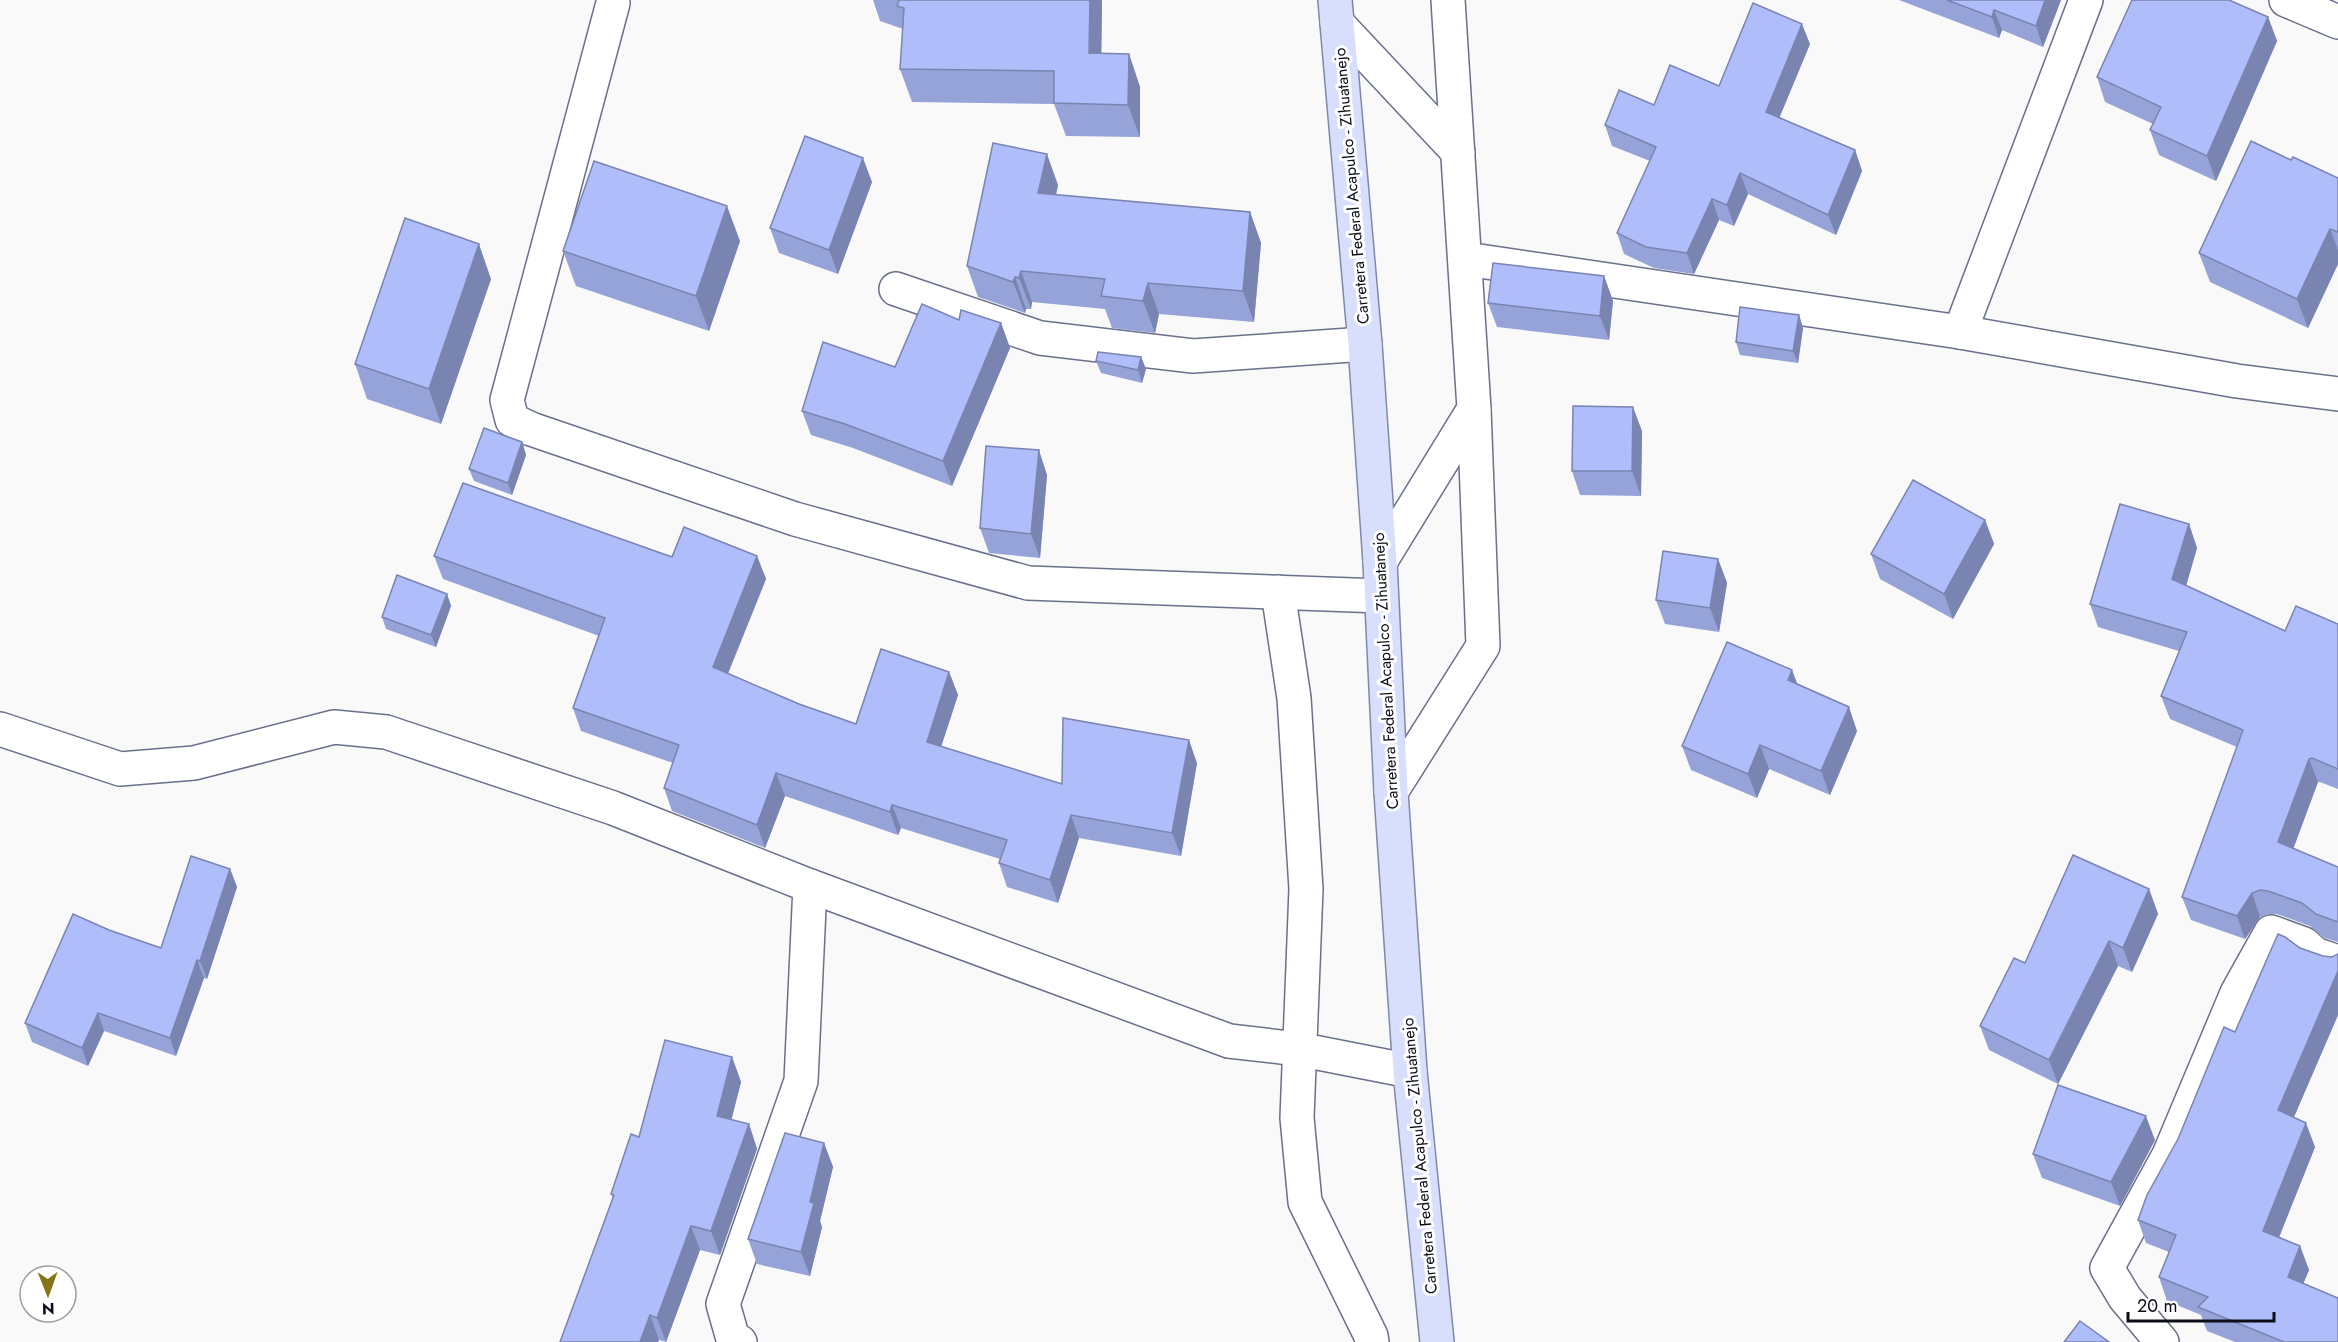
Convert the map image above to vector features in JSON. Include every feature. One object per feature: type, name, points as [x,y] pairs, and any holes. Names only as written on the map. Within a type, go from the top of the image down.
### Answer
[{"type":"main road","name":"Carretera Federal Acapulco - Zihuatanejo","points":[[1336,11],[1365,344],[1410,1071],[1437,1342]]},
{"type":"street","points":[[1391,792],[1483,646],[1466,259],[1448,0]]},
{"type":"street","points":[[1960,332],[2086,0]]},
{"type":"street","points":[[2286,0],[2338,22]]},
{"type":"street","points":[[612,3],[507,400],[512,420],[531,429],[795,519],[1028,583],[1381,596]]},
{"type":"street","points":[[1336,11],[1458,152]]},
{"type":"street","points":[[1466,259],[1960,332],[2237,381],[2338,394]]},
{"type":"street","points":[[896,289],[1040,338],[1193,356],[1365,344]]},
{"type":"street","points":[[1380,562],[1474,409]]},
{"type":"street","points":[[1278,592],[1294,698],[1306,889],[1297,1118],[1305,1202],[1372,1342]]},
{"type":"street","points":[[0,729],[120,770],[194,763],[334,727],[386,732],[614,808],[810,886],[1229,1041],[1298,1049],[1410,1071]]},
{"type":"street","points":[[740,1342],[733,1339],[723,1304],[801,1081],[810,886]]},
{"type":"street","points":[[2162,1342],[2125,1298],[2107,1268],[2169,1155],[2237,993],[2271,932],[2304,944],[2315,954],[2338,962]]},
{"type":"building","points":[[899,0],[1090,0],[1089,53],[1129,54],[1128,105],[1054,103],[1054,71],[900,69],[904,8],[897,6]]},
{"type":"building","points":[[1947,0],[2045,0],[2036,26],[1994,10],[1992,17]]},
{"type":"building","points":[[2132,0],[2229,0],[2268,17],[2207,156],[2150,130],[2161,107],[2097,77]]},
{"type":"building","points":[[1753,3],[1802,24],[1766,112],[1855,150],[1828,215],[1740,173],[1727,205],[1712,199],[1687,253],[1646,247],[1617,233],[1656,147],[1605,125],[1619,90],[1654,105],[1670,65],[1719,86]]},
{"type":"building","points":[[805,136],[863,158],[829,250],[770,228]]},
{"type":"building","points":[[2251,141],[2291,160],[2293,157],[2338,178],[2338,232],[2330,229],[2297,299],[2199,253]]},
{"type":"building","points":[[993,143],[1047,154],[1038,193],[1250,212],[1243,291],[1148,283],[1143,301],[1101,296],[1105,279],[1021,271],[1019,278],[1015,277],[1013,282],[967,266]]},
{"type":"building","points":[[594,161],[727,206],[696,296],[563,251]]},
{"type":"building","points":[[405,218],[479,244],[429,389],[355,364]]},
{"type":"building","points":[[1493,263],[1604,276],[1600,316],[1488,303]]},
{"type":"building","points":[[922,304],[959,320],[961,310],[1001,323],[943,461],[845,424],[802,411],[823,342],[895,367]]},
{"type":"building","points":[[1740,307],[1799,315],[1793,351],[1736,342]]},
{"type":"building","points":[[1098,352],[1141,357],[1138,370],[1096,361]]},
{"type":"building","points":[[1573,406],[1633,407],[1632,471],[1572,471]]},
{"type":"building","points":[[484,428],[522,442],[508,483],[469,469]]},
{"type":"building","points":[[986,446],[1039,450],[1031,534],[980,528]]},
{"type":"building","points":[[1913,480],[1985,520],[1944,594],[1871,554]]},
{"type":"building","points":[[463,483],[672,557],[684,527],[757,556],[713,667],[799,704],[856,724],[881,649],[949,672],[927,742],[1062,784],[1063,718],[1189,740],[1172,833],[1071,815],[1050,880],[999,863],[1007,840],[892,805],[890,812],[776,773],[757,825],[664,788],[679,745],[573,708],[605,618],[434,556]]},
{"type":"building","points":[[2120,504],[2189,524],[2172,579],[2285,631],[2296,606],[2338,624],[2338,769],[2312,758],[2309,759],[2278,842],[2338,867],[2338,922],[2316,914],[2302,903],[2268,891],[2260,890],[2252,893],[2237,916],[2182,897],[2243,730],[2161,696],[2187,632],[2090,604]]},
{"type":"building","points":[[1663,551],[1718,559],[1710,608],[1656,600]]},
{"type":"building","points":[[397,575],[447,594],[431,635],[382,617]]},
{"type":"building","points":[[1727,642],[1792,670],[1788,680],[1849,707],[1821,771],[1760,745],[1748,774],[1682,746]]},
{"type":"building","points":[[2073,855],[2149,889],[2123,948],[2109,941],[2049,1060],[1980,1026],[2014,958],[2025,963]]},
{"type":"building","points":[[191,856],[230,869],[200,961],[197,960],[170,1038],[98,1013],[82,1048],[25,1023],[73,914],[109,930],[161,948]]},
{"type":"building","points":[[2278,934],[2300,948],[2323,956],[2332,957],[2338,954],[2338,971],[2278,1110],[2306,1123],[2263,1231],[2300,1246],[2288,1277],[2338,1298],[2338,1342],[2284,1342],[2198,1307],[2208,1297],[2159,1277],[2176,1235],[2138,1220],[2147,1195],[2178,1139],[2224,1027],[2235,1032]]},
{"type":"building","points":[[665,1040],[732,1057],[717,1116],[749,1124],[711,1231],[691,1226],[657,1318],[650,1315],[640,1342],[560,1342],[614,1195],[611,1194],[631,1134],[639,1137]]},
{"type":"building","points":[[2058,1085],[2146,1116],[2111,1182],[2033,1154]]},
{"type":"building","points":[[785,1133],[824,1143],[810,1202],[814,1203],[801,1252],[748,1239]]},
{"type":"building","points":[[2080,1321],[2109,1342],[2064,1342]]}]
